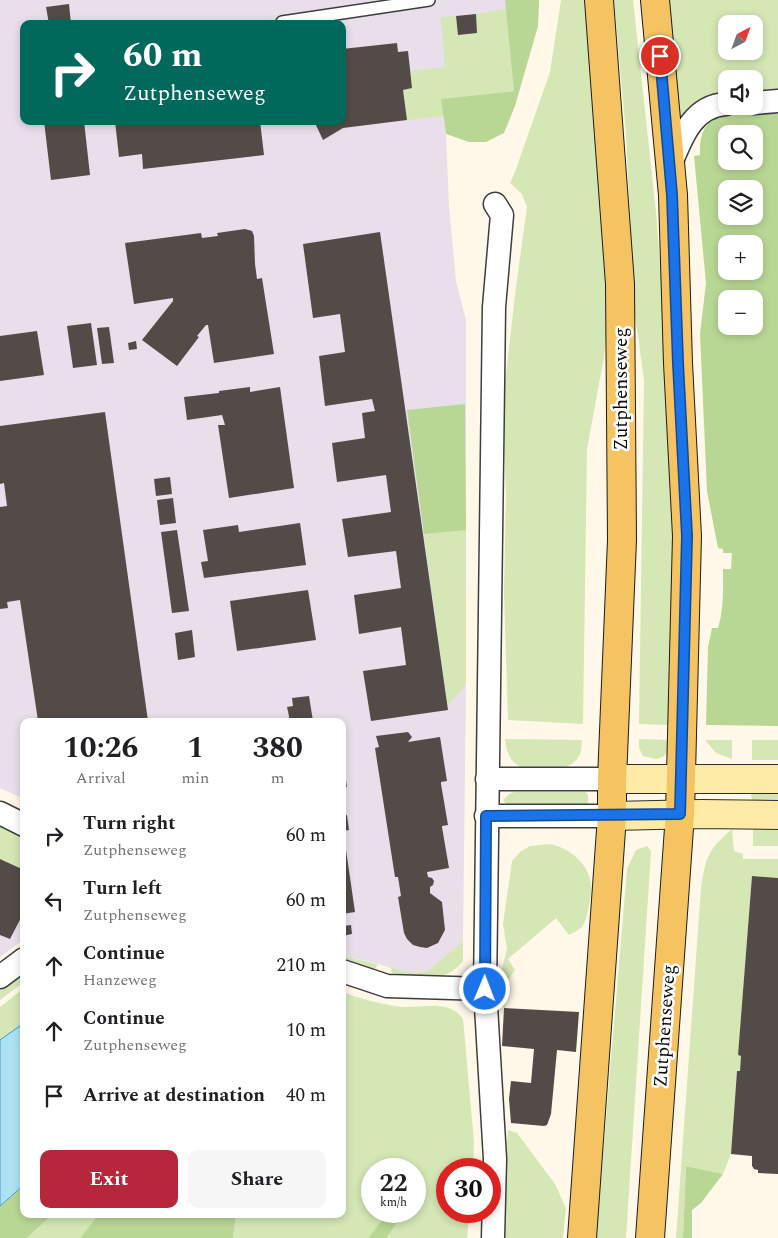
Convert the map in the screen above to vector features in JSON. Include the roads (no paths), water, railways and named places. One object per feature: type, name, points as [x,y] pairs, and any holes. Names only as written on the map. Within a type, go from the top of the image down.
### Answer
[{"type":"main road","name":"Zutphenseweg","points":[[582,1238],[612,816],[622,540],[620,284],[599,0]]},
{"type":"main road","points":[[655,0],[670,166]]},
{"type":"main road","name":"Zutphenseweg","points":[[650,1238],[680,814],[687,536],[670,166]]},
{"type":"street","points":[[763,102],[778,101]]},
{"type":"street","points":[[670,166],[679,144],[695,118],[710,107],[718,106]]},
{"type":"street","points":[[493,1238],[495,1159],[485,989],[494,307],[502,215],[496,204]]},
{"type":"street","points":[[487,779],[778,779]]},
{"type":"street","points":[[0,813],[20,823]]},
{"type":"street","points":[[486,816],[778,815]]},
{"type":"street","points":[[0,977],[20,962]]},
{"type":"street","points":[[346,972],[387,986],[485,989]]},
{"type":"lane","points":[[295,20],[429,0]]},
{"type":"water","points":[[20,1026],[20,1188],[0,1206],[0,1040]]}]
